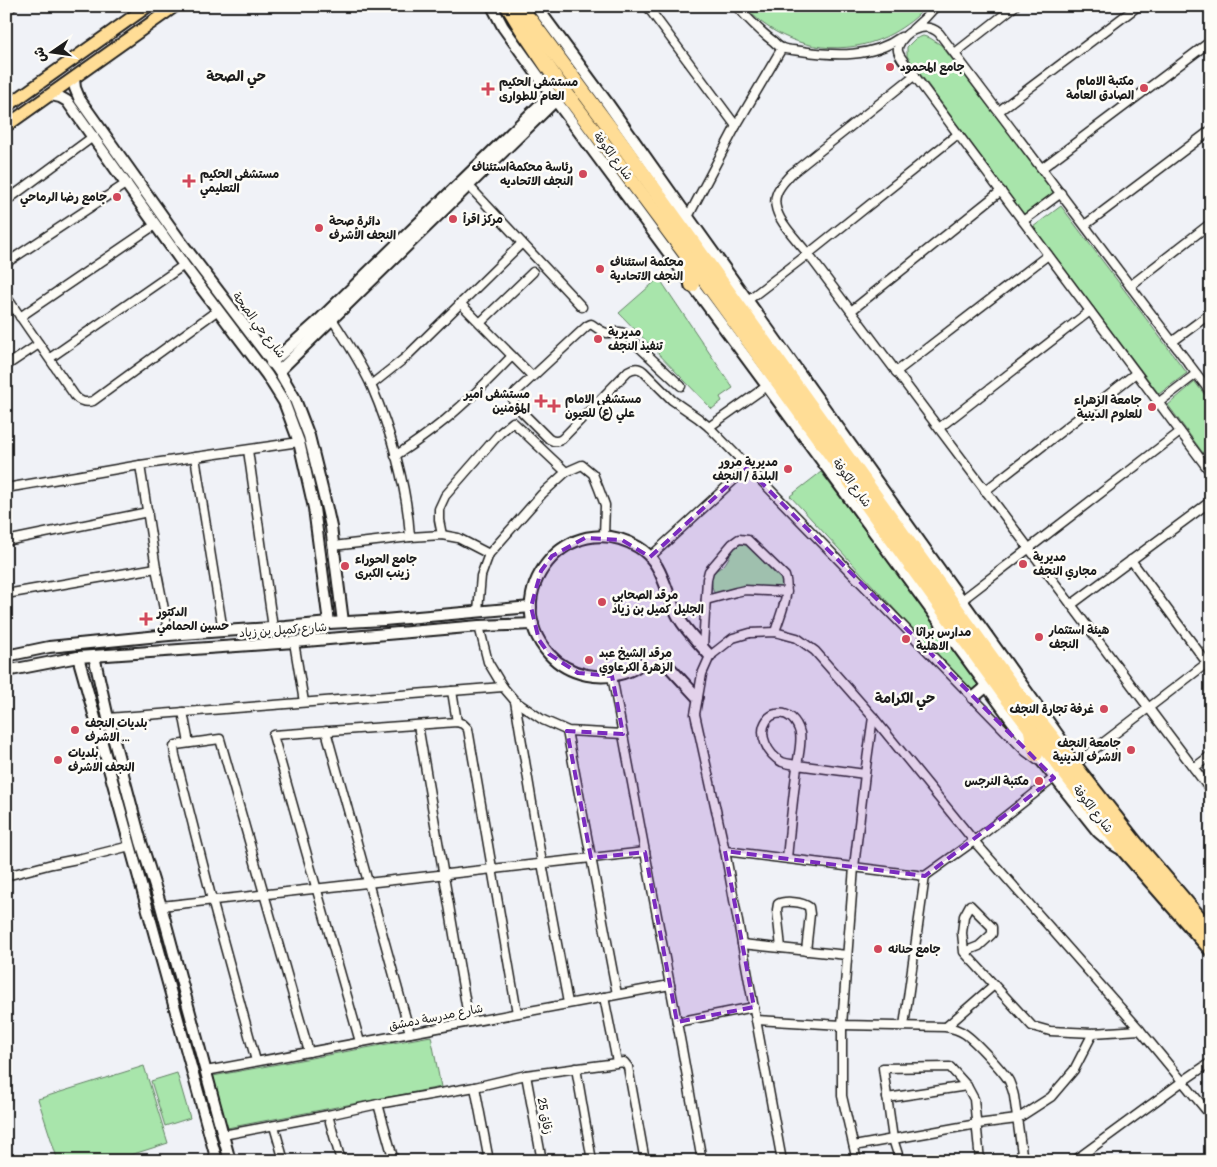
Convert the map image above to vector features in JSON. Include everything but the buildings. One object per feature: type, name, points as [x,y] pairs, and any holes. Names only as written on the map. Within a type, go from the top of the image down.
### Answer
[{"type":"highway","points":[[499,6],[526,25]]},
{"type":"highway","name":"شارع الكوفة","points":[[508,6],[526,25],[616,136],[904,537],[1131,848],[1211,932]]},
{"type":"highway","name":"شارع الكوفة","points":[[518,6],[526,25],[560,85],[690,260],[904,537],[1004,694],[1030,728],[1131,848],[1211,949]]},
{"type":"highway","points":[[524,6],[526,25]]},
{"type":"highway","points":[[616,136],[637,144]]},
{"type":"highway","points":[[690,260],[692,285]]},
{"type":"highway","points":[[711,269],[733,280]]},
{"type":"highway","points":[[877,536],[904,537]]},
{"type":"highway","points":[[1012,670],[1014,689]]},
{"type":"highway","points":[[1030,728],[1040,759]]},
{"type":"main road","points":[[6,106],[148,6]]},
{"type":"main road","points":[[6,126],[175,6]]},
{"type":"main road","points":[[492,6],[503,27],[1054,778],[1098,832],[1111,843],[1131,848],[1132,834],[1127,823],[1078,762],[962,600],[904,537],[748,300],[536,6]]},
{"type":"main road","name":"شارع حي الصحة","points":[[74,79],[75,88],[80,100],[169,235],[279,371],[294,397],[309,436],[327,509],[343,622]]},
{"type":"main road","name":"شارع حي الصحة","points":[[51,95],[67,100],[156,225],[169,235]]},
{"type":"main road","points":[[271,363],[332,320],[554,97]]},
{"type":"main road","points":[[279,371],[314,331],[554,97]]},
{"type":"main road","name":"شارع حي الصحة","points":[[177,246],[184,265],[251,354],[284,402],[299,442],[314,508],[329,623]]},
{"type":"main road","points":[[314,508],[320,514],[323,514],[327,509]]},
{"type":"main road","points":[[317,528],[322,523],[327,524],[330,528]]},
{"type":"main road","points":[[698,697],[663,661],[654,659],[646,661],[630,671],[612,676],[595,677],[578,673],[562,666],[549,654],[539,640],[533,624],[531,607],[533,588],[540,571],[552,556],[568,545],[585,538],[604,536],[622,540],[639,548],[653,560],[680,621],[710,656]]},
{"type":"main road","name":"شارع كميل بن زياد","points":[[7,653],[169,635],[384,620],[531,607]]},
{"type":"main road","points":[[408,632],[403,624],[409,618]]},
{"type":"main road","points":[[384,620],[387,622],[389,629],[384,634]]},
{"type":"main road","name":"شارع كميل بن زياد","points":[[6,671],[94,656],[294,642],[479,626],[533,624]]},
{"type":"main road","points":[[28,652],[27,658],[31,667]]},
{"type":"main road","points":[[94,656],[108,718],[141,842],[161,906],[230,1161]]},
{"type":"main road","points":[[78,658],[217,1161]]},
{"type":"main road","points":[[973,698],[986,687]]},
{"type":"main road","points":[[130,846],[141,842]]},
{"type":"street","points":[[6,11],[13,6]]},
{"type":"street","points":[[647,6],[736,126]]},
{"type":"street","points":[[736,6],[762,32],[782,48],[821,54],[856,54],[886,46],[908,33],[929,27],[935,29],[999,111],[1211,394]]},
{"type":"street","points":[[936,6],[903,38],[898,53],[1211,473]]},
{"type":"street","points":[[955,53],[1015,6]]},
{"type":"street","points":[[999,111],[1138,6]]},
{"type":"street","points":[[1042,168],[1211,41]]},
{"type":"street","points":[[688,217],[736,126],[782,48]]},
{"type":"street","points":[[914,75],[791,174],[782,184],[776,195],[775,204],[777,212],[781,220],[1211,791]]},
{"type":"street","points":[[1084,225],[1211,130]]},
{"type":"street","points":[[748,300],[958,134]]},
{"type":"street","points":[[6,201],[94,136]]},
{"type":"street","points":[[6,263],[126,183]]},
{"type":"street","points":[[468,185],[582,307]]},
{"type":"street","points":[[851,311],[1001,191]]},
{"type":"street","points":[[1023,221],[1061,193]]},
{"type":"street","points":[[1130,286],[1211,223]]},
{"type":"street","points":[[20,317],[156,225]]},
{"type":"street","points":[[371,386],[405,358],[522,243]]},
{"type":"street","points":[[896,372],[1048,255]]},
{"type":"street","points":[[50,358],[184,265]]},
{"type":"street","points":[[480,323],[533,272]]},
{"type":"street","points":[[6,296],[75,396],[83,402],[98,398],[218,310]]},
{"type":"street","points":[[460,303],[532,376]]},
{"type":"street","points":[[939,428],[1090,312]]},
{"type":"street","points":[[1172,342],[1211,314]]},
{"type":"street","points":[[332,320],[353,352],[371,386],[395,456],[408,514],[410,537]]},
{"type":"street","points":[[681,386],[624,333],[620,331],[602,332],[592,324],[587,326],[532,376],[514,394],[512,400],[552,441],[558,442],[628,371],[634,368],[643,371],[672,400],[709,427],[1025,751],[1040,759]]},
{"type":"street","points":[[6,366],[40,344]]},
{"type":"street","points":[[395,456],[447,419],[512,356]]},
{"type":"street","points":[[986,490],[1136,373]]},
{"type":"street","points":[[1158,403],[1196,374]]},
{"type":"street","points":[[709,427],[767,386]]},
{"type":"street","points":[[442,535],[439,509],[445,496],[500,433],[513,422],[566,472]]},
{"type":"street","points":[[962,600],[1180,432]]},
{"type":"street","points":[[6,488],[140,465],[299,442]]},
{"type":"street","points":[[248,450],[274,628]]},
{"type":"street","points":[[196,457],[223,631]]},
{"type":"street","points":[[140,465],[156,568],[169,635]]},
{"type":"street","points":[[478,611],[481,576],[489,554],[542,494],[566,472],[582,465],[593,474],[605,505],[604,536]]},
{"type":"street","points":[[650,557],[747,468]]},
{"type":"street","points":[[1071,605],[1211,500]]},
{"type":"street","points":[[6,541],[148,512]]},
{"type":"street","points":[[333,546],[442,535],[458,538],[489,554]]},
{"type":"street","points":[[702,647],[709,571],[732,544],[739,539],[748,540],[785,576],[787,592],[775,632]]},
{"type":"street","points":[[1078,762],[1209,661],[1131,560]]},
{"type":"street","points":[[6,594],[156,568]]},
{"type":"street","points":[[706,600],[745,590],[787,592]]},
{"type":"street","points":[[479,626],[488,662],[503,687],[515,702],[543,720],[568,731],[623,734]]},
{"type":"street","points":[[782,1161],[725,851],[695,714],[702,674],[710,656],[733,638],[750,633],[775,632],[797,638],[815,651],[974,841],[1140,1030],[1211,1116]]},
{"type":"street","points":[[294,642],[304,702]]},
{"type":"street","points":[[612,676],[702,1161]]},
{"type":"street","points":[[108,718],[503,687]]},
{"type":"street","points":[[452,691],[457,722]]},
{"type":"street","points":[[515,702],[568,1004]]},
{"type":"street","points":[[183,712],[189,743]]},
{"type":"street","points":[[787,858],[797,765],[800,739],[798,727],[788,715],[783,713],[772,715],[768,718],[762,734],[766,745],[778,759],[797,765],[865,774]]},
{"type":"street","points":[[857,1161],[842,1096],[842,1025],[854,867],[873,718]]},
{"type":"street","points":[[360,1042],[273,735],[457,722],[463,724],[468,729],[517,1013]]},
{"type":"street","points":[[418,725],[469,1022]]},
{"type":"street","points":[[568,731],[590,858],[617,994]]},
{"type":"street","points":[[326,732],[410,1033]]},
{"type":"street","points":[[256,1062],[174,750],[176,745],[220,739],[309,1052]]},
{"type":"street","points":[[1194,768],[1211,755]]},
{"type":"street","points":[[725,851],[925,876],[974,841],[1054,778]]},
{"type":"street","points":[[6,876],[130,846]]},
{"type":"street","points":[[161,906],[645,852]]},
{"type":"street","points":[[904,1026],[925,876]]},
{"type":"street","points":[[782,948],[777,910],[778,904],[783,902],[805,904],[809,907],[810,914],[806,951]]},
{"type":"street","points":[[964,952],[979,946],[992,934],[992,927],[970,905],[964,916],[962,933],[964,952],[1032,1026],[1050,1031],[1093,1033],[1140,1030]]},
{"type":"street","points":[[742,944],[847,956]]},
{"type":"street","name":"شارع مدرسة دمشق","points":[[206,1071],[670,985]]},
{"type":"street","points":[[946,1027],[994,985]]},
{"type":"street","points":[[604,997],[617,1062]]},
{"type":"street","points":[[677,1022],[754,1007]]},
{"type":"street","points":[[756,1020],[842,1025],[946,1027],[958,1030],[969,1037],[1006,1076],[1012,1091],[1023,1161]]},
{"type":"street","points":[[854,1146],[1016,1119],[1051,1097],[1074,1070],[1093,1033]]},
{"type":"street","points":[[223,1135],[475,1087],[526,1075],[624,1062],[628,1067],[645,1161]]},
{"type":"street","points":[[1074,1161],[1211,1062]]},
{"type":"street","points":[[900,1161],[893,1139],[883,1068],[950,1067],[968,1086],[974,1098],[980,1161]]},
{"type":"street","points":[[576,1068],[592,1161]]},
{"type":"street","name":"زقاق 25","points":[[526,1075],[542,1161]]},
{"type":"street","points":[[887,1098],[968,1086]]},
{"type":"street","points":[[475,1087],[489,1161]]},
{"type":"street","points":[[378,1104],[394,1161]]},
{"type":"street","points":[[328,1115],[341,1161]]},
{"type":"street","points":[[274,1126],[284,1161]]},
{"type":"highlighted area","points":[[747,468],[1054,778],[925,876],[725,851],[754,1007],[677,1022],[645,852],[591,858],[567,731],[623,734],[612,676],[578,673],[549,654],[539,640],[531,607],[541,571],[552,556],[585,538],[622,540],[650,557]]},
{"type":"green space","points":[[746,6],[926,6],[906,25],[878,40],[862,45],[830,48],[798,42],[782,35],[762,23]]},
{"type":"green space","points":[[923,36],[941,45],[1055,193],[1024,215],[907,56],[907,47],[915,39]]},
{"type":"green space","points":[[1061,206],[1187,373],[1159,394],[1033,227]]},
{"type":"green space","points":[[659,278],[733,388],[720,397],[722,401],[712,409],[619,313]]},
{"type":"green space","points":[[1195,382],[1211,403],[1211,464],[1168,405]]},
{"type":"green space","points":[[821,472],[981,685],[971,692],[790,496]]},
{"type":"green space","points":[[741,544],[748,546],[782,578],[782,589],[769,587],[742,588],[715,595],[712,584],[714,572],[724,565],[737,546]]},
{"type":"green space","points":[[431,1036],[441,1087],[227,1128],[213,1076]]},
{"type":"green space","points":[[144,1066],[168,1143],[112,1161],[58,1161],[38,1099]]},
{"type":"green space","points":[[177,1073],[190,1118],[165,1126],[151,1081]]},
{"type":"place","name":"جامع المحمود","points":[[890,67]]},
{"type":"place","name":"مكتبة الامام الصادق العامة","points":[[1144,88]]},
{"type":"place","name":"مستشفى الحكيم العام للطوارى","points":[[488,89]]},
{"type":"place","name":"رئاسة محكمةاستئناف النجف الاتحاديه","points":[[583,174]]},
{"type":"place","name":"مستشفى الحكيم التعليمي","points":[[189,181]]},
{"type":"place","name":"جامع رضا الرماحي","points":[[117,197]]},
{"type":"place","name":"مركز اقرأ","points":[[453,219]]},
{"type":"place","name":"دائرة صحة النجف الأشرف","points":[[319,228]]},
{"type":"place","name":"محكمة استئناف النجف الاتحادية","points":[[600,269]]},
{"type":"place","name":"مديرية تنفيذ النجف","points":[[598,339]]},
{"type":"place","name":"مستشفى أمير المؤمنين","points":[[541,401]]},
{"type":"place","name":"مستشفى الامام علي (ع) للعيون","points":[[554,406]]},
{"type":"place","name":"جامعة الزهراء للعلوم الدينية","points":[[1152,407]]},
{"type":"place","name":"مديرية مرور البلدة / النجف","points":[[788,469]]},
{"type":"place","name":"مديرية مجاري النجف","points":[[1023,564]]},
{"type":"place","name":"جامع الحوراء زينب الكبرى","points":[[345,566]]},
{"type":"place","name":"مرقد الصحابي الجليل كميل بن زياد","points":[[602,602]]},
{"type":"place","name":"الدكتور حسين الحمامي","points":[[146,619]]},
{"type":"place","name":"هيئة استثمار النجف","points":[[1039,637]]},
{"type":"place","name":"مدارس براثا الاهلية","points":[[906,639]]},
{"type":"place","name":"مرقد الشيخ عبد الزهرة الكرعاوي","points":[[589,660]]},
{"type":"place","name":"غرفة تجارة النجف","points":[[1104,709]]},
{"type":"place","name":"بلديات النجف الاشرف ...","points":[[75,730]]},
{"type":"place","name":"جامعة النجف الاشرف الدينية","points":[[1131,750]]},
{"type":"place","name":"بلديات النجف الاشرف","points":[[58,760]]},
{"type":"place","name":"مكتبة النرجس","points":[[1039,781]]},
{"type":"place","name":"جامع حنانه","points":[[878,949]]},
{"type":"district","name":"حي الصحة","points":[[236,76]]},
{"type":"district","name":"حي الكرامة","points":[[905,698]]}]
